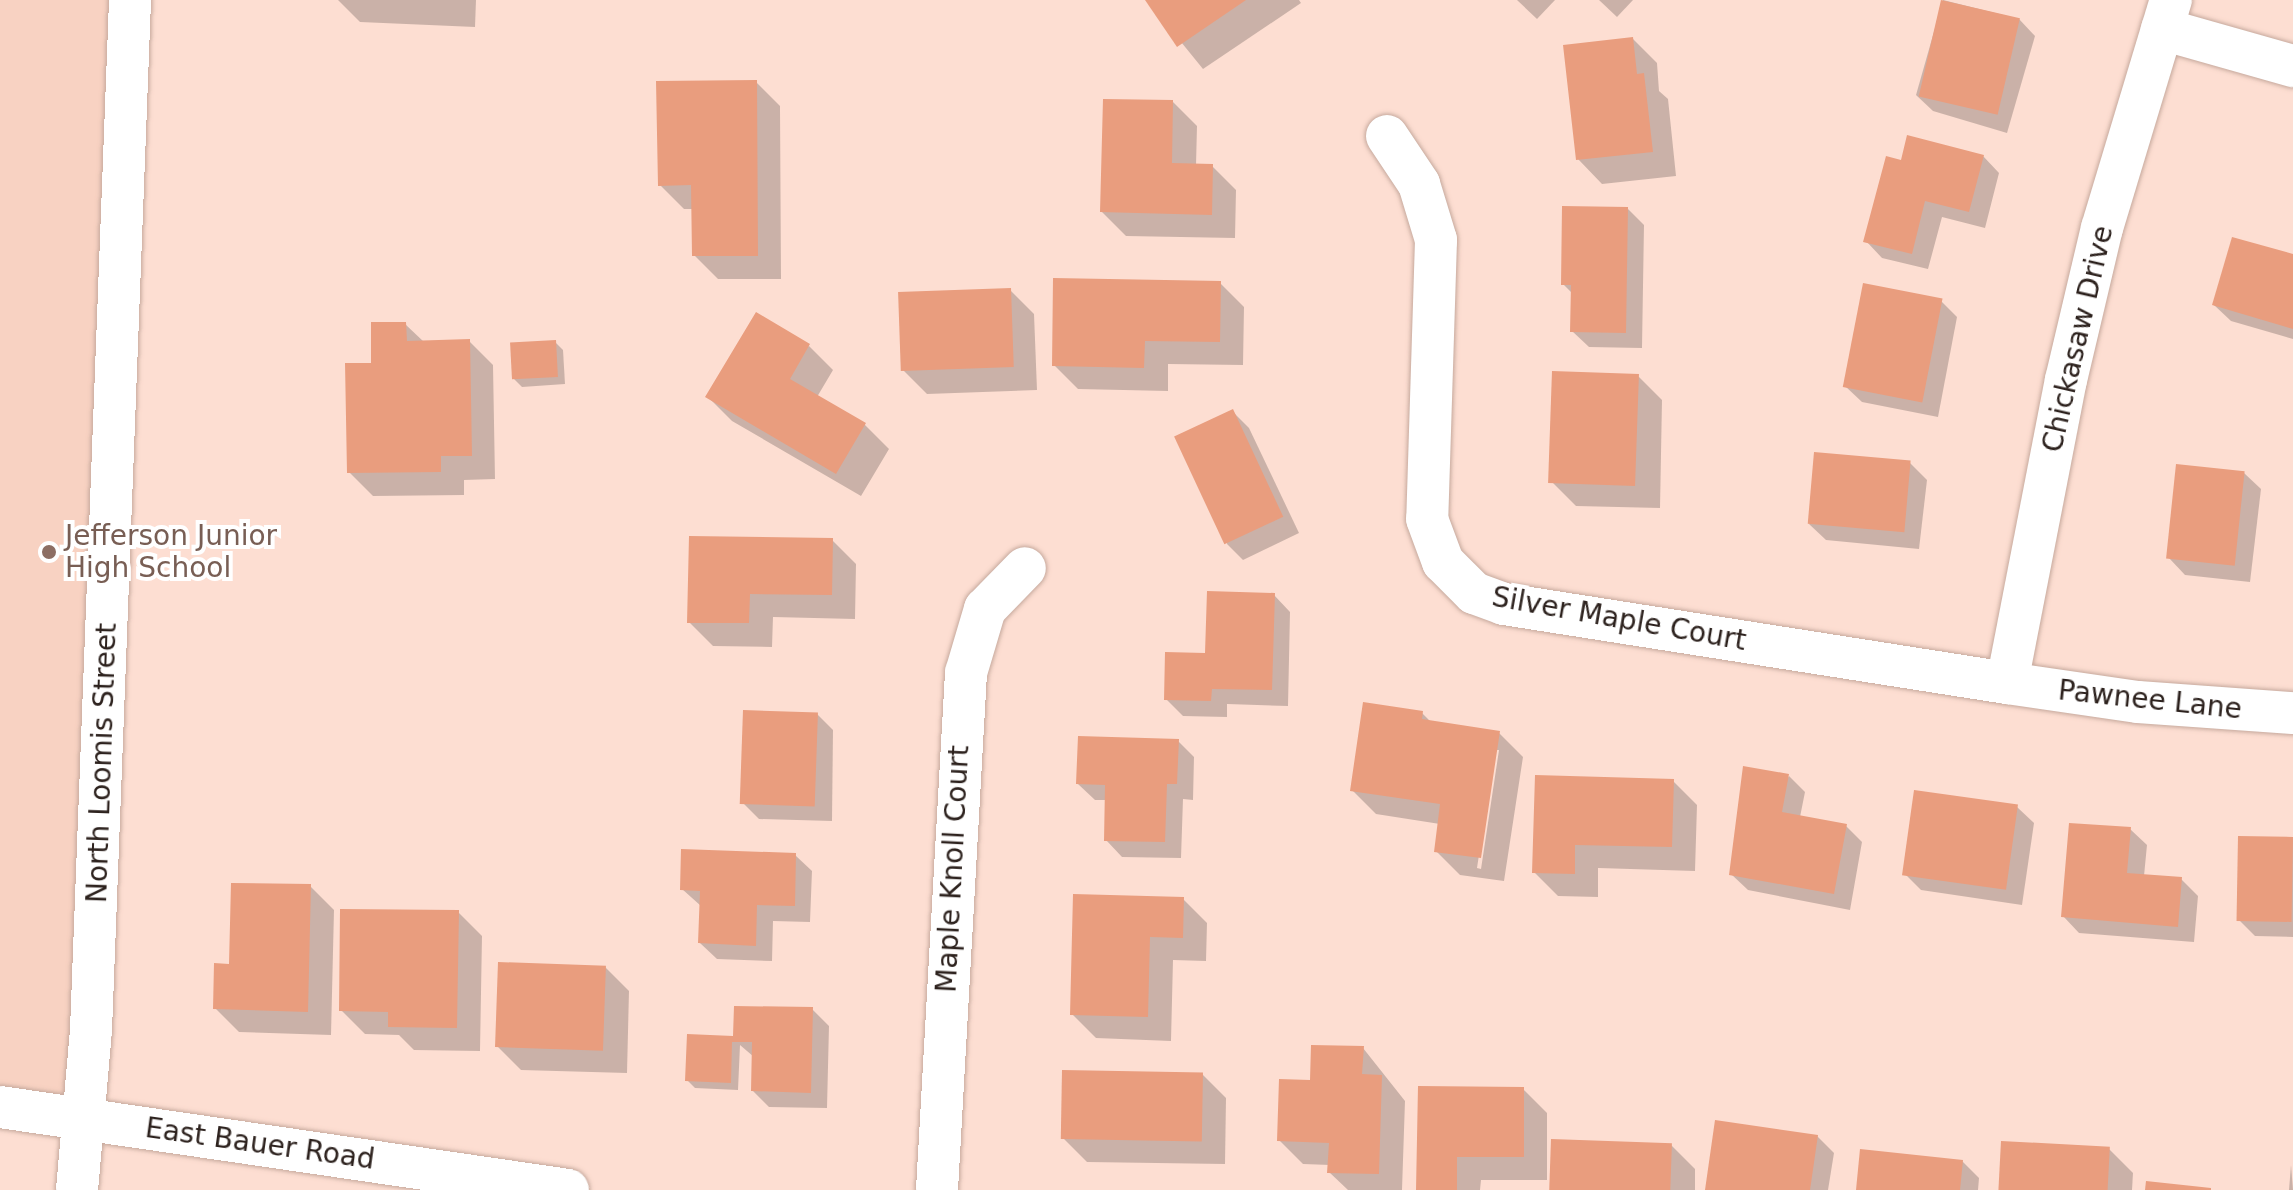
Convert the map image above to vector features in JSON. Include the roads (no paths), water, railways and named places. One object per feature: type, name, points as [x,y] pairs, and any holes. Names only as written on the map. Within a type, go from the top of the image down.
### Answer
[{"type":"street","name":"North Loomis Street","points":[[77,1190],[98,876],[130,0]]},
{"type":"street","points":[[2167,14],[2293,66]]},
{"type":"street","name":"Chickasaw Drive","points":[[2007,683],[2091,273],[2167,14]]},
{"type":"street","name":"Silver Maple Court","points":[[1387,136],[1419,184],[1436,240],[1427,519],[1443,562],[1474,593],[1504,604],[2007,683]]},
{"type":"street","name":"Maple Knoll Court","points":[[937,1190],[966,673],[985,609],[1025,568]]},
{"type":"street","name":"Pawnee Lane","points":[[2007,683],[2138,702],[2293,713]]},
{"type":"street","name":"East Bauer Road","points":[[0,1107],[568,1190]]},
{"type":"place","name":"Jefferson Junior High School","points":[[49,552]]}]
